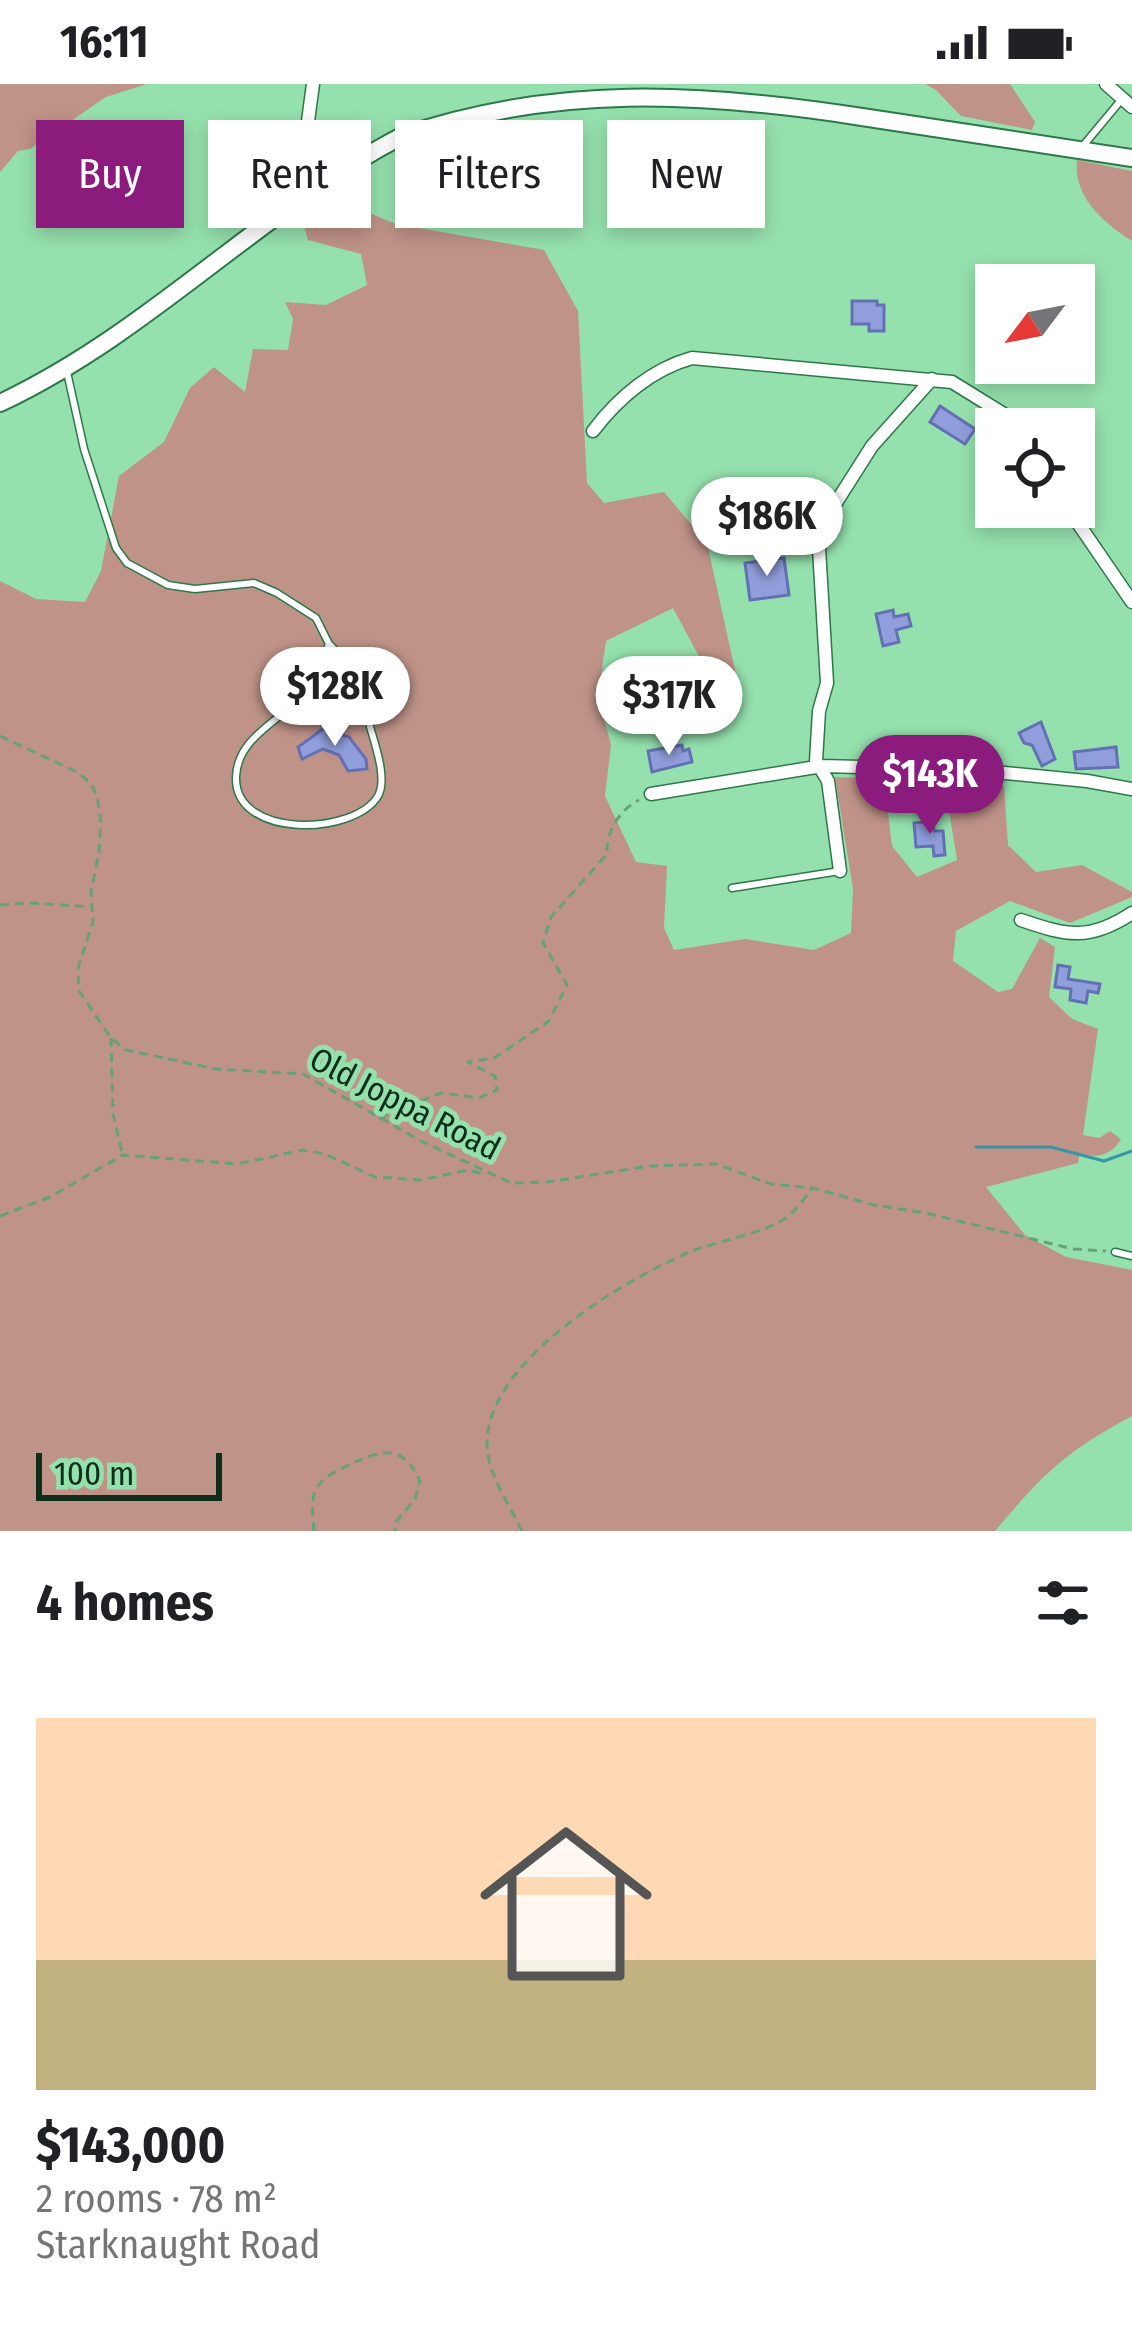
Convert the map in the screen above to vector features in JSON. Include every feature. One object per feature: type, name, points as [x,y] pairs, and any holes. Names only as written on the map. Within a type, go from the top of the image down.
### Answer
[{"type":"main road","points":[[371,155],[400,136],[451,114],[517,93],[588,85],[667,87],[1132,158]]},
{"type":"main road","points":[[0,403],[66,369],[145,317],[265,228]]},
{"type":"street","points":[[308,120],[313,84]]},
{"type":"street","points":[[1106,84],[1127,103]]},
{"type":"street","points":[[593,431],[618,402],[667,365],[692,358],[952,382],[994,408]]},
{"type":"street","points":[[840,872],[828,782],[816,761],[819,711],[827,683],[818,530],[872,446],[932,379]]},
{"type":"street","points":[[1081,528],[1132,602]]},
{"type":"street","points":[[651,794],[822,766],[974,770],[1132,789]]},
{"type":"street","points":[[1021,920],[1079,934],[1106,930],[1132,913]]},
{"type":"lane","points":[[1079,150],[1127,103]]},
{"type":"lane","points":[[66,369],[84,449],[116,548],[127,562],[168,585],[195,589],[236,583],[266,588],[316,619],[329,644],[356,670],[381,779],[378,795],[362,810],[343,818],[288,827],[257,815],[241,796],[236,778],[242,754],[256,735],[306,692],[329,644]]},
{"type":"lane","points":[[732,888],[840,872]]},
{"type":"lane","points":[[1115,1252],[1132,1256]]},
{"type":"path","points":[[0,736],[79,773],[91,784],[101,822],[93,922],[78,968],[79,991],[112,1038],[113,1114],[123,1155]]},
{"type":"path","points":[[379,1118],[441,1094],[479,1098],[497,1090],[495,1076],[468,1062],[494,1058],[549,1021],[567,985],[543,944],[551,917],[607,854],[606,837],[625,806],[651,794]]},
{"type":"path","points":[[0,905],[92,908]]},
{"type":"path","name":"Old Joppa Road","points":[[112,1038],[126,1050],[216,1070],[304,1074],[379,1118],[511,1183],[694,1163],[1073,1249],[1115,1252]]},
{"type":"path","points":[[0,1216],[50,1196],[123,1155],[237,1164],[303,1150],[325,1154],[375,1178],[421,1180],[468,1170],[494,1177]]},
{"type":"path","points":[[521,1531],[488,1457],[488,1437],[510,1379],[596,1302],[683,1255],[778,1223],[813,1188]]},
{"type":"path","points":[[314,1531],[312,1502],[319,1485],[376,1452],[398,1454],[412,1464],[420,1481],[415,1498],[394,1523],[395,1531]]},
{"type":"shaded area","points":[[0,84],[147,84],[106,97],[72,120],[36,120],[36,145],[18,151],[0,172]]},
{"type":"shaded area","points":[[925,84],[1010,84],[1035,122],[1032,130],[961,116]]},
{"type":"shaded area","points":[[1077,160],[1132,171],[1132,241],[1101,217],[1085,197]]},
{"type":"shaded area","points":[[371,214],[395,224],[395,228],[544,250],[578,311],[587,483],[604,503],[664,492],[707,543],[738,684],[710,677],[673,608],[606,641],[598,696],[611,745],[605,796],[636,862],[667,866],[664,928],[674,950],[745,939],[814,950],[851,933],[853,889],[835,777],[884,779],[892,846],[917,877],[957,860],[944,780],[1004,786],[1008,845],[1036,872],[1082,865],[1132,892],[1132,897],[1070,923],[1010,901],[956,931],[953,961],[998,992],[1012,989],[1040,938],[1055,947],[1049,997],[1072,1019],[1098,1029],[1083,1135],[1099,1138],[1110,1131],[1121,1139],[1104,1154],[1080,1153],[1078,1163],[986,1187],[1025,1235],[1066,1257],[1132,1270],[1132,1416],[1056,1466],[995,1531],[0,1531],[0,581],[36,599],[85,602],[101,571],[119,476],[164,442],[190,388],[214,367],[245,392],[253,349],[288,350],[293,319],[285,302],[326,305],[367,285],[361,254],[308,240],[305,228],[371,228]]},
{"type":"building","points":[[852,301],[884,305],[884,331],[869,331],[869,324],[852,324]]},
{"type":"building","points":[[940,406],[975,429],[965,444],[930,422]]},
{"type":"building","points":[[784,558],[789,595],[750,600],[745,563]]},
{"type":"building","points":[[893,610],[894,617],[908,614],[911,626],[896,630],[899,642],[883,646],[876,614]]},
{"type":"building","points":[[1041,722],[1055,759],[1042,766],[1032,745],[1024,743],[1019,733]]},
{"type":"building","points":[[323,729],[349,737],[366,759],[367,769],[348,771],[339,755],[323,749],[302,759],[298,747]]},
{"type":"building","points":[[682,745],[683,751],[689,749],[692,762],[652,772],[648,751]]},
{"type":"building","points":[[1116,747],[1118,767],[1076,769],[1074,752]]},
{"type":"building","points":[[933,821],[934,831],[943,831],[945,855],[934,856],[933,846],[916,847],[914,823]]},
{"type":"building","points":[[1058,965],[1070,967],[1068,979],[1100,984],[1098,993],[1088,991],[1086,1003],[1070,1000],[1071,989],[1055,987]]},
{"type":"waterway","points":[[976,1147],[1051,1147],[1104,1161],[1132,1151]]}]
